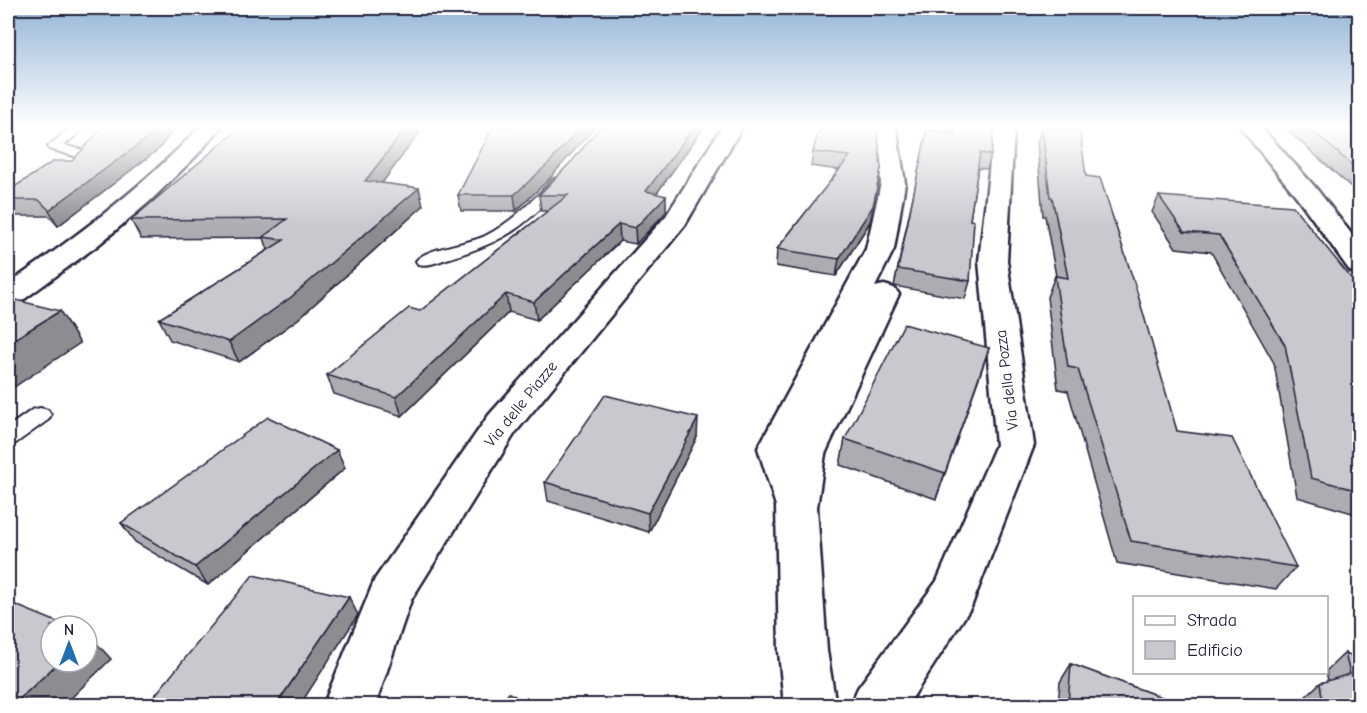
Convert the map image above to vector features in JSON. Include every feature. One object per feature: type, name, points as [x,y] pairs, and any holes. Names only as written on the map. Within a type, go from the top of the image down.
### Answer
[{"type":"street","points":[[8,297],[94,235],[148,191],[180,160]]},
{"type":"street","name":"Via delle Piazze","points":[[349,705],[391,593],[501,424],[676,220],[712,160]]},
{"type":"street","points":[[796,507],[777,448],[880,249],[893,183],[890,160]]},
{"type":"street","name":"Via della Pozza","points":[[876,705],[955,593],[1015,445],[993,261],[1001,160]]},
{"type":"street","points":[[1279,160],[1306,192],[1359,264]]},
{"type":"street","points":[[810,705],[804,651],[796,507],[806,454],[884,294]]},
{"type":"lane","points":[[424,261],[447,251],[491,239],[530,210],[571,166]]},
{"type":"lane","points":[[8,437],[40,416]]},
{"type":"building","points":[[117,160],[49,210],[39,200],[8,200],[8,191],[54,161]]},
{"type":"building","points":[[202,160],[381,160],[365,181],[419,188],[290,298],[229,342],[159,319],[284,240],[263,237],[287,219],[131,220]]},
{"type":"building","points":[[476,160],[551,160],[514,195],[458,195]]},
{"type":"building","points":[[573,160],[669,160],[646,191],[666,196],[635,228],[619,224],[534,302],[506,294],[396,397],[327,375],[409,308],[420,311],[568,195],[539,195]]},
{"type":"building","points":[[847,160],[880,160],[881,168],[873,206],[839,259],[777,249]]},
{"type":"building","points":[[921,160],[979,160],[970,220],[974,221],[970,281],[898,269]]},
{"type":"building","points":[[1046,160],[1084,160],[1086,176],[1100,178],[1136,288],[1177,431],[1232,438],[1296,567],[1131,541],[1078,369],[1068,367],[1055,276],[1068,278],[1052,197],[1050,197]]},
{"type":"building","points":[[1347,160],[1359,160],[1359,171]]},
{"type":"building","points":[[1159,196],[1293,206],[1359,288],[1359,491],[1311,478],[1285,345],[1219,235],[1184,232]]},
{"type":"building","points":[[8,298],[60,311],[8,343]]},
{"type":"building","points":[[904,324],[989,348],[945,473],[845,439]]},
{"type":"building","points":[[605,395],[698,418],[648,513],[545,482]]},
{"type":"building","points":[[268,417],[337,450],[195,567],[121,523]]},
{"type":"building","points":[[253,575],[349,597],[276,705],[147,705]]},
{"type":"building","points":[[8,602],[39,615],[39,674],[46,674],[13,705],[8,705]]},
{"type":"building","points":[[1345,653],[1359,658],[1359,705],[1323,705],[1320,683],[1350,674]]},
{"type":"building","points":[[1071,664],[1183,705],[1068,705]]},
{"type":"building","points":[[509,693],[531,705],[499,705]]}]
